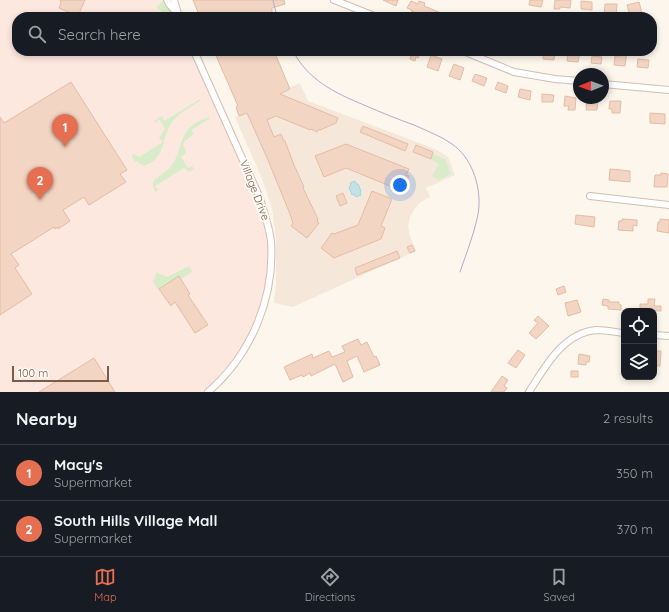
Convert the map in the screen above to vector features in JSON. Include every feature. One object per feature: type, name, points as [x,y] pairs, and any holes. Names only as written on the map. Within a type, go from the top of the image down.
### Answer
[{"type":"street","points":[[167,0],[176,12]]},
{"type":"street","points":[[174,0],[177,12]]},
{"type":"street","points":[[334,0],[364,12]]},
{"type":"street","name":"Village Drive","points":[[196,56],[259,196],[267,218],[271,261],[269,288],[255,328],[238,359],[226,374],[208,392]]},
{"type":"street","points":[[475,56],[514,72],[573,80]]},
{"type":"street","points":[[609,85],[669,90]]},
{"type":"street","points":[[590,196],[669,205]]},
{"type":"street","points":[[529,392],[562,345],[578,335],[596,330],[621,333]]},
{"type":"street","points":[[657,335],[669,336]]},
{"type":"shaded area","points":[[0,0],[167,0],[175,12],[12,12],[12,56],[196,56],[259,196],[271,241],[269,288],[247,344],[208,392],[0,392]]},
{"type":"shaded area","points":[[300,83],[308,101],[435,149],[448,157],[455,175],[426,188],[430,197],[421,202],[415,208],[410,217],[408,227],[416,251],[293,307],[274,303],[276,283],[276,238],[272,209],[263,181],[235,117],[244,114],[243,109]]},
{"type":"green space","points":[[166,0],[171,12],[162,12],[156,7]]},
{"type":"green space","points":[[200,99],[200,101],[173,121],[167,131],[160,154],[151,163],[144,166],[137,161],[135,162],[132,156],[133,154],[139,157],[163,142],[159,138],[165,129],[159,119],[155,123],[154,121],[162,116],[164,121]]},
{"type":"green space","points":[[209,117],[209,119],[191,130],[194,134],[183,144],[186,153],[181,157],[188,168],[192,166],[194,169],[189,172],[184,168],[155,186],[159,190],[155,192],[153,182],[168,170],[176,159],[186,132],[197,122]]},
{"type":"green space","points":[[433,154],[445,159],[451,174],[439,180],[432,176],[439,164],[431,159]]},
{"type":"green space","points":[[189,266],[192,272],[181,279],[179,276],[158,290],[153,281],[156,272],[167,277]]},
{"type":"water","points":[[355,181],[361,191],[361,195],[356,197],[354,194],[352,195],[349,187],[351,186],[350,183]]},
{"type":"building","points":[[60,0],[85,0],[80,12],[68,12],[59,8],[61,3]]},
{"type":"building","points":[[193,0],[284,0],[285,4],[272,8],[272,12],[198,12]]},
{"type":"building","points":[[383,0],[398,0],[396,6]]},
{"type":"building","points":[[530,0],[543,0],[541,7],[529,5]]},
{"type":"building","points":[[555,0],[571,0],[570,8],[560,7],[560,9],[554,9]]},
{"type":"building","points":[[411,1],[418,4],[419,1],[425,3],[424,6],[439,12],[414,12],[407,8]]},
{"type":"building","points":[[581,1],[592,2],[592,10],[581,9]]},
{"type":"building","points":[[639,2],[642,12],[629,12],[627,5]]},
{"type":"building","points":[[605,4],[617,4],[616,12],[604,12]]},
{"type":"building","points":[[216,56],[276,56],[290,89],[280,94],[338,118],[336,123],[320,130],[319,129],[317,132],[276,116],[267,120],[274,137],[281,134],[285,141],[304,187],[303,188],[318,219],[317,222],[319,223],[307,238],[291,226],[293,223],[290,214],[268,160],[247,113],[239,116],[236,107],[238,106]]},
{"type":"building","points":[[411,56],[419,56],[418,58],[416,57],[415,61],[410,59]]},
{"type":"building","points":[[431,56],[442,59],[438,71],[427,67]]},
{"type":"building","points":[[543,56],[554,56],[554,60],[543,59]]},
{"type":"building","points":[[568,56],[579,56],[578,62],[567,61]]},
{"type":"building","points":[[592,56],[602,57],[601,64],[591,63]]},
{"type":"building","points":[[615,56],[626,56],[625,66],[614,65]]},
{"type":"building","points":[[638,59],[649,60],[648,68],[637,67]]},
{"type":"building","points":[[454,64],[464,68],[460,80],[449,76]]},
{"type":"building","points":[[475,74],[487,78],[484,86],[472,81]]},
{"type":"building","points":[[71,82],[127,170],[120,174],[126,182],[89,205],[84,197],[63,210],[70,221],[58,229],[58,227],[55,229],[54,227],[11,254],[19,265],[15,268],[32,294],[0,315],[0,117],[4,123]]},
{"type":"building","points":[[498,82],[508,86],[506,93],[495,89]]},
{"type":"building","points":[[520,89],[531,91],[530,100],[518,97]]},
{"type":"building","points":[[542,94],[554,95],[553,102],[542,102]]},
{"type":"building","points":[[565,96],[573,97],[573,104],[576,104],[575,110],[568,110],[569,106],[564,106]]},
{"type":"building","points":[[610,101],[621,101],[620,113],[612,113],[612,109],[609,109]]},
{"type":"building","points":[[586,104],[598,104],[597,110],[586,110]]},
{"type":"building","points":[[650,113],[665,114],[665,124],[650,123]]},
{"type":"building","points":[[363,126],[408,144],[405,151],[360,132]]},
{"type":"building","points":[[346,144],[409,169],[406,175],[409,176],[402,191],[346,168],[324,177],[315,156]]},
{"type":"building","points":[[416,145],[433,152],[431,159],[413,152]]},
{"type":"building","points":[[610,169],[630,171],[630,182],[609,180]]},
{"type":"building","points":[[661,173],[668,174],[667,187],[654,187],[655,175],[661,175]]},
{"type":"building","points":[[372,191],[392,199],[381,226],[385,228],[381,239],[334,258],[321,248],[332,233],[334,234],[358,225]]},
{"type":"building","points":[[343,193],[347,203],[340,206],[336,196]]},
{"type":"building","points":[[576,215],[595,217],[594,227],[575,224]]},
{"type":"building","points":[[622,219],[637,220],[637,226],[633,225],[633,231],[618,230],[619,221],[622,221]]},
{"type":"building","points":[[660,219],[669,220],[669,233],[657,231],[658,222],[660,222]]},
{"type":"building","points":[[412,245],[415,251],[410,253],[407,247]]},
{"type":"building","points":[[397,251],[400,258],[357,275],[355,268]]},
{"type":"building","points":[[179,276],[190,294],[188,295],[208,325],[195,333],[175,302],[171,306],[159,289]]},
{"type":"building","points":[[564,286],[566,292],[558,295],[556,289]]},
{"type":"building","points":[[603,299],[609,300],[609,302],[619,302],[621,305],[621,310],[608,309],[608,306],[602,305]]},
{"type":"building","points":[[648,299],[655,299],[654,306],[661,306],[661,311],[657,311],[657,308],[640,308],[640,304],[648,304]]},
{"type":"building","points":[[577,300],[581,312],[568,316],[565,303]]},
{"type":"building","points":[[538,316],[549,326],[536,339],[529,333],[538,323],[534,320]]},
{"type":"building","points":[[358,339],[361,345],[367,342],[374,357],[376,356],[380,365],[364,372],[357,356],[347,361],[353,377],[343,382],[335,364],[311,376],[310,373],[303,377],[302,375],[290,380],[284,367],[312,354],[313,358],[329,351],[332,357],[345,352],[342,346]]},
{"type":"building","points":[[518,350],[525,355],[516,368],[508,363]]},
{"type":"building","points":[[657,351],[661,351],[660,366],[657,366]]},
{"type":"building","points":[[579,354],[590,356],[589,362],[586,362],[586,365],[578,364]]},
{"type":"building","points":[[94,358],[115,392],[39,392]]},
{"type":"building","points":[[571,371],[578,371],[578,377],[571,377]]},
{"type":"building","points":[[502,376],[508,380],[504,386],[507,388],[504,392],[491,392]]},
{"type":"tram line","points":[[273,0],[276,12]]},
{"type":"tram line","points":[[296,56],[314,78],[333,90],[353,100],[439,136],[459,149],[473,171],[479,197],[478,213],[474,230],[460,272]]},
{"type":"place","name":"Macy's","points":[[65,147]]},
{"type":"place","name":"South Hills Village Mall","points":[[40,200]]}]
